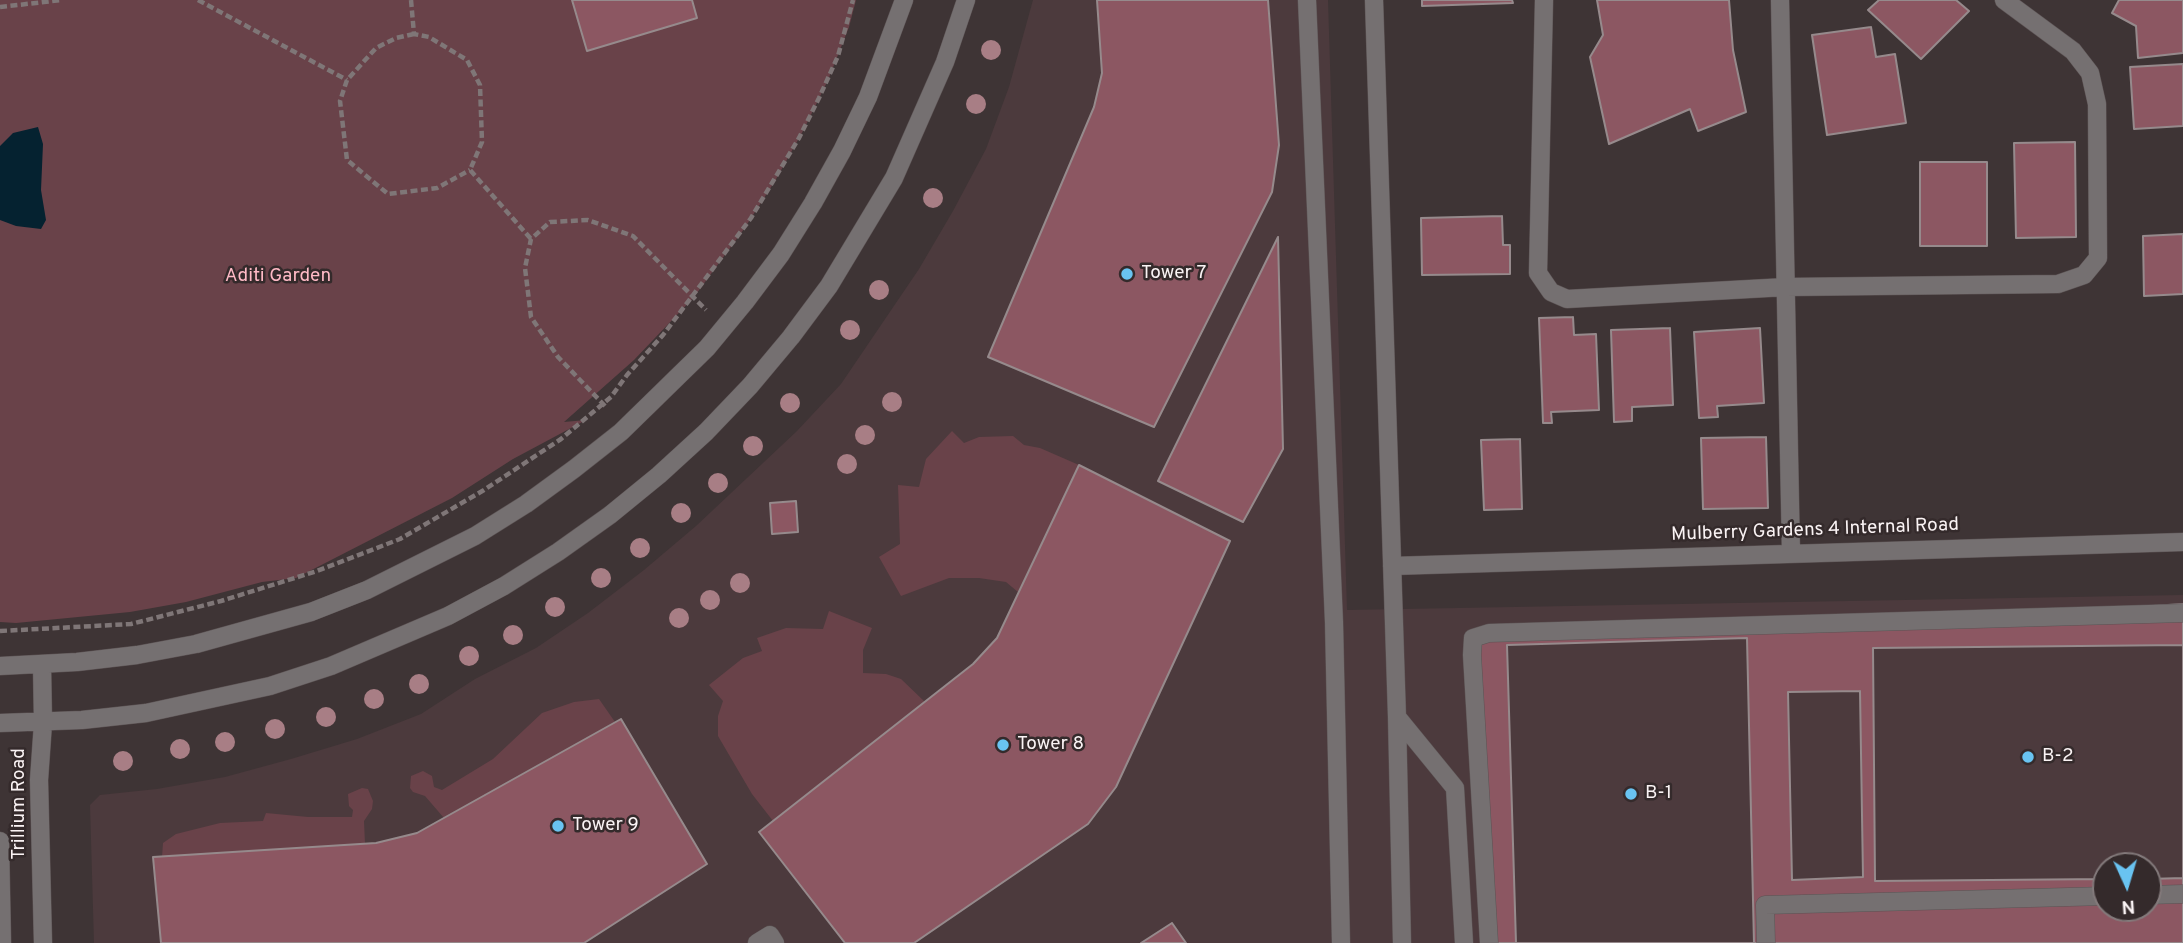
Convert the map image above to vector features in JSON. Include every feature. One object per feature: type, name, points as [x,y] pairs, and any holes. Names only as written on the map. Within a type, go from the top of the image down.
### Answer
[{"type":"street","points":[[0,666],[125,657],[196,645],[312,612],[368,590],[475,536],[574,469],[665,391],[745,302],[780,254],[842,151],[868,97],[904,0]]},
{"type":"street","points":[[0,723],[43,723],[146,713],[270,686],[331,666],[390,643],[504,586],[610,515],[706,432],[766,367],[829,286],[863,233],[905,155],[945,62],[966,0]]},
{"type":"street","points":[[1307,0],[1334,622],[1341,943]]},
{"type":"street","points":[[1374,0],[1402,943]]},
{"type":"street","points":[[1544,0],[1538,273],[1551,292],[1567,299],[1786,287],[2058,284],[2084,275],[2098,258],[2096,104],[2090,73],[2073,51],[2004,0]]},
{"type":"street","points":[[1780,0],[1791,553]]},
{"type":"street","name":"Mulberry Gardens 4 Internal Road","points":[[1392,566],[2183,542]]},
{"type":"street","points":[[1489,943],[1473,638],[1489,633],[2183,613]]},
{"type":"street","name":"Trillium Road","points":[[42,664],[43,723],[39,780],[43,943]]},
{"type":"street","points":[[1397,717],[1455,788],[1464,943]]},
{"type":"street","name":"Trillium Road","points":[[0,841],[2,943]]},
{"type":"street","points":[[2162,895],[2183,894]]},
{"type":"street","points":[[1766,943],[1765,905],[2092,896]]},
{"type":"street","points":[[757,943],[770,936],[775,943]]},
{"type":"path","points":[[0,7],[62,0]]},
{"type":"path","points":[[198,0],[347,80]]},
{"type":"path","points":[[411,0],[414,34]]},
{"type":"path","points":[[0,631],[131,624],[221,601],[317,571],[400,539],[472,497],[561,439],[604,405],[663,335],[751,219],[799,138],[838,56],[853,0]]},
{"type":"path","points":[[414,34],[429,37],[467,60],[480,85],[483,123],[481,142],[470,170],[437,188],[388,194],[347,160],[340,101],[347,80],[376,48],[396,38],[414,34]]},
{"type":"path","points":[[470,170],[531,239]]},
{"type":"path","points":[[625,427],[558,358],[531,317],[525,268],[531,239],[550,222],[588,220],[633,236],[722,327]]},
{"type":"shaded area","points":[[1033,0],[1328,0],[1347,610],[2183,595],[2183,943],[94,943],[90,805],[100,795],[157,789],[225,777],[357,739],[421,714],[475,679],[536,648],[588,613],[696,526],[797,431],[841,384],[919,269],[986,149],[1009,87]]},
{"type":"green space","name":"Aditi Garden","points":[[0,0],[856,0],[849,27],[828,80],[775,181],[694,297],[634,360],[564,422],[586,420],[513,459],[452,498],[296,578],[262,582],[186,602],[130,612],[16,623],[0,622]]},
{"type":"green space","points":[[952,431],[964,443],[979,437],[1013,436],[1024,445],[1040,448],[1079,465],[1018,592],[1006,582],[979,578],[949,578],[901,596],[879,557],[900,544],[898,485],[919,487],[926,459]]},
{"type":"green space","points":[[829,611],[872,628],[863,650],[863,673],[886,674],[901,679],[925,702],[773,821],[752,794],[718,736],[718,716],[723,701],[709,685],[743,658],[762,651],[757,638],[786,628],[823,629]]},
{"type":"green space","points":[[599,699],[615,722],[444,818],[425,796],[413,792],[410,788],[411,776],[423,771],[432,776],[434,787],[442,790],[493,759],[542,713],[574,702]]},
{"type":"green space","points":[[362,788],[368,789],[373,801],[372,809],[364,821],[365,844],[162,857],[163,843],[176,834],[220,823],[263,821],[266,813],[352,817],[353,810],[349,806],[348,794]]},
{"type":"water","points":[[38,127],[43,144],[41,190],[46,220],[41,229],[16,226],[0,220],[0,146],[13,133]]},
{"type":"building","points":[[572,0],[692,0],[697,18],[587,51]]},
{"type":"building","name":"Tower 7","points":[[1097,0],[1268,0],[1279,145],[1272,192],[1154,427],[988,357],[1094,107],[1102,73]]},
{"type":"building","points":[[1422,0],[1512,0],[1513,3],[1422,6]]},
{"type":"building","points":[[1597,0],[1729,0],[1733,50],[1746,112],[1698,131],[1690,109],[1609,144],[1590,57],[1603,35]]},
{"type":"building","points":[[1879,0],[1956,0],[1969,11],[1921,59],[1868,10]]},
{"type":"building","points":[[2119,0],[2183,0],[2183,53],[2138,58],[2136,26],[2112,13]]},
{"type":"building","points":[[1871,27],[1876,57],[1895,54],[1906,123],[1827,135],[1812,35]]},
{"type":"building","points":[[2183,64],[2183,126],[2134,129],[2130,67]]},
{"type":"building","points":[[2075,142],[2076,237],[2016,238],[2014,143]]},
{"type":"building","points":[[1920,162],[1987,162],[1987,246],[1920,246]]},
{"type":"building","points":[[1502,216],[1503,245],[1510,245],[1510,274],[1422,275],[1421,218]]},
{"type":"building","points":[[2183,234],[2183,294],[2144,296],[2143,236]]},
{"type":"building","points":[[1278,237],[1283,449],[1243,522],[1158,481]]},
{"type":"building","points":[[1573,317],[1574,335],[1596,334],[1599,410],[1551,412],[1552,423],[1543,423],[1539,318]]},
{"type":"building","points":[[1670,328],[1673,405],[1632,407],[1632,421],[1614,422],[1611,330]]},
{"type":"building","points":[[1760,328],[1764,403],[1717,406],[1718,417],[1699,418],[1694,332]]},
{"type":"building","points":[[1766,437],[1768,508],[1703,509],[1701,438]]},
{"type":"building","points":[[1520,439],[1522,509],[1484,510],[1481,440]]},
{"type":"building","name":"Tower 8","points":[[1079,465],[1230,541],[1116,787],[1088,824],[914,943],[845,943],[759,832],[973,664],[997,638]]},
{"type":"building","points":[[796,501],[798,532],[772,534],[770,503]]},
{"type":"building","points":[[2183,604],[2183,943],[1497,943],[1473,638],[1943,620]]},
{"type":"building","name":"B-1","points":[[1747,638],[1754,943],[1516,943],[1507,645]]},
{"type":"building","name":"B-2","points":[[2183,645],[2183,878],[2162,879],[2162,852],[2092,852],[2092,879],[1875,881],[1873,648]]},
{"type":"building","points":[[1860,691],[1863,877],[1792,880],[1788,692]]},
{"type":"building","name":"Tower 9","points":[[621,719],[707,864],[584,943],[161,943],[153,857],[376,843],[417,833]]},
{"type":"building","points":[[1172,923],[1186,943],[1141,943]]},
{"type":"place","name":"Tower 7","points":[[1127,274]]},
{"type":"place","name":"Tower 8","points":[[1003,745]]},
{"type":"place","name":"B-2","points":[[2028,757]]},
{"type":"place","name":"B-1","points":[[1631,794]]},
{"type":"place","name":"Tower 9","points":[[558,826]]}]
